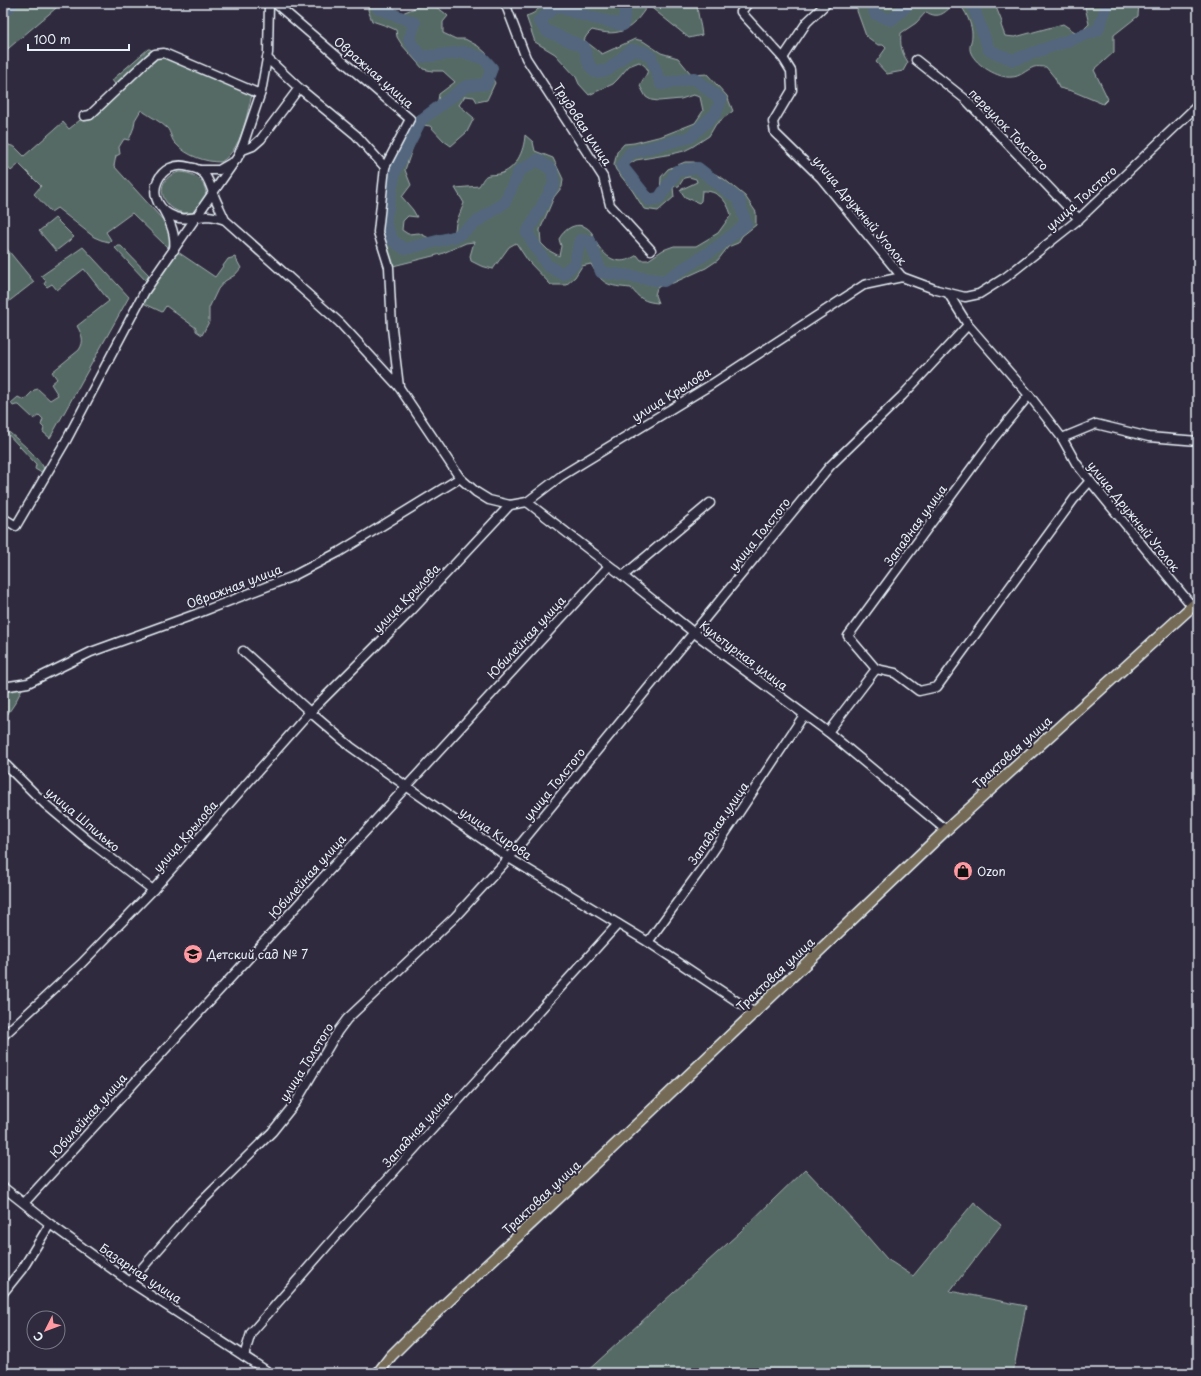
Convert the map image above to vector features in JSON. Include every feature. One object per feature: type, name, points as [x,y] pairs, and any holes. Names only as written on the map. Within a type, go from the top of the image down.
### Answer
[{"type":"main road","name":"Трактовая улица","points":[[378,1373],[391,1356],[410,1337],[611,1149],[753,1012],[946,830],[1195,604]]},
{"type":"street","points":[[218,205],[220,191],[240,153],[260,94],[267,58],[269,3]]},
{"type":"street","name":"Овражная улица","points":[[275,3],[410,119],[385,167],[378,232],[389,267],[392,328],[399,387]]},
{"type":"street","name":"Трудовая улица","points":[[505,3],[526,58],[603,177],[610,205],[651,250]]},
{"type":"street","name":"улица Дружный Уголок","points":[[748,3],[741,12],[783,58],[792,71],[792,90],[773,122],[774,133],[821,178],[902,277]]},
{"type":"street","points":[[783,58],[807,22],[827,3]]},
{"type":"street","points":[[84,116],[90,114],[155,54],[164,53],[260,94]]},
{"type":"street","points":[[267,58],[299,88],[356,135],[385,167]]},
{"type":"street","name":"переулок Толстого","points":[[916,60],[965,99],[1079,219]]},
{"type":"street","points":[[174,250],[174,235],[171,224],[157,202],[155,192],[155,186],[160,176],[175,166],[186,166],[200,170],[214,171],[224,168],[240,153],[261,139],[299,88]]},
{"type":"street","name":"улица Толстого","points":[[902,277],[937,290],[965,297],[979,294],[1006,277],[1079,219],[1198,105]]},
{"type":"street","points":[[3,518],[16,526],[60,452],[145,292],[240,153]]},
{"type":"street","points":[[200,170],[208,180],[225,220]]},
{"type":"street","points":[[163,210],[183,219],[208,216],[225,220]]},
{"type":"street","name":"Овражная улица","points":[[225,220],[340,323],[399,387],[460,478],[476,492],[489,500],[510,505]]},
{"type":"street","name":"улица Крылова","points":[[3,1036],[80,964],[153,890],[310,712],[412,610],[510,505],[527,502],[561,476],[712,384],[762,350],[864,285],[902,277]]},
{"type":"street","points":[[948,293],[968,326]]},
{"type":"street","name":"улица Дружный Уголок","points":[[968,326],[1029,396],[1062,438],[1076,463],[1090,481],[1195,604]]},
{"type":"street","name":"улица Толстого","points":[[130,1282],[191,1212],[272,1132],[296,1102],[338,1031],[347,1020],[455,917],[509,858],[830,466],[902,396],[968,326]]},
{"type":"street","name":"Западная улица","points":[[876,669],[848,636],[993,439],[1029,396]]},
{"type":"street","points":[[1062,438],[1096,424],[1149,437],[1198,441]]},
{"type":"street","name":"Овражная улица","points":[[3,687],[28,682],[91,652],[196,614],[291,576],[339,552],[460,478]]},
{"type":"street","points":[[828,732],[876,669],[895,673],[919,691],[937,687],[1074,499],[1090,481]]},
{"type":"street","name":"Культурная улица","points":[[527,502],[693,632],[828,732],[946,830]]},
{"type":"street","points":[[623,576],[710,503]]},
{"type":"street","name":"Юбилейная улица","points":[[24,1203],[609,566]]},
{"type":"street","name":"улица Кирова","points":[[243,651],[351,747],[406,786],[509,858],[648,942],[753,1012]]},
{"type":"street","name":"Западная улица","points":[[648,942],[702,868],[804,715]]},
{"type":"street","name":"улица Шпилько","points":[[3,762],[45,804],[90,842],[153,890]]},
{"type":"street","name":"Западная улица","points":[[244,1356],[251,1333],[618,924]]},
{"type":"street","name":"Базарная улица","points":[[3,1187],[50,1224],[130,1282],[270,1373]]},
{"type":"street","points":[[3,1293],[23,1268],[50,1224]]},
{"type":"green space","points":[[3,3],[62,3],[3,53]]},
{"type":"green space","points":[[369,3],[384,3],[402,13],[424,5],[435,7],[448,16],[443,22],[443,33],[456,39],[465,39],[478,46],[486,53],[492,62],[488,69],[495,83],[487,100],[477,102],[474,97],[465,96],[459,105],[474,118],[467,132],[451,146],[444,141],[430,126],[423,125],[418,132],[405,170],[411,185],[402,197],[417,217],[408,216],[403,221],[402,230],[408,234],[419,233],[431,239],[446,236],[455,230],[456,223],[464,203],[455,188],[479,186],[486,176],[505,172],[518,159],[523,147],[525,135],[533,142],[535,151],[553,158],[563,179],[562,187],[554,197],[540,230],[541,243],[548,250],[559,256],[561,246],[559,239],[562,234],[574,226],[584,226],[588,229],[603,252],[612,259],[621,261],[637,255],[641,260],[648,260],[663,250],[674,246],[696,246],[718,233],[731,215],[727,205],[721,197],[712,192],[702,191],[701,201],[699,203],[685,197],[680,190],[697,182],[696,179],[689,177],[684,178],[679,186],[673,187],[674,197],[658,211],[644,209],[632,190],[616,170],[614,165],[617,152],[624,144],[662,136],[695,123],[703,111],[700,97],[693,95],[681,99],[659,101],[651,100],[646,97],[640,86],[647,73],[647,70],[644,65],[639,62],[629,66],[613,84],[589,95],[579,84],[576,77],[555,54],[535,42],[526,16],[535,12],[541,3],[589,3],[596,6],[608,5],[609,3],[697,3],[702,35],[689,38],[648,5],[637,20],[625,30],[611,33],[592,30],[584,40],[602,54],[635,39],[643,41],[661,53],[678,58],[692,75],[707,74],[727,96],[733,111],[716,124],[709,136],[692,147],[672,154],[636,160],[626,166],[642,186],[654,195],[660,193],[661,177],[668,169],[685,162],[694,162],[724,179],[745,196],[756,212],[756,225],[742,236],[738,243],[728,247],[718,260],[706,268],[673,283],[662,285],[657,288],[655,295],[658,303],[649,302],[642,299],[631,288],[606,283],[602,280],[591,264],[582,266],[575,277],[566,285],[551,285],[528,261],[516,243],[509,247],[493,269],[481,266],[471,261],[470,256],[474,242],[466,243],[441,254],[389,267],[378,235],[385,167],[410,119],[430,110],[438,100],[439,94],[455,82],[443,71],[423,69],[402,45],[397,37],[396,30],[372,21],[368,10]]},
{"type":"green space","points":[[858,3],[955,3],[939,15],[926,12],[916,23],[901,33],[902,48],[908,62],[903,71],[887,74],[876,62],[886,48],[883,45],[878,45],[866,36],[857,11]]},
{"type":"green space","points":[[958,3],[992,3],[996,7],[1002,22],[1001,25],[1005,36],[1015,37],[1063,24],[1075,32],[1083,30],[1089,24],[1084,3],[1139,3],[1138,16],[1114,35],[1114,52],[1094,70],[1108,99],[1103,104],[1072,91],[1059,88],[1055,78],[1046,67],[1034,67],[1015,77],[1001,76],[988,70],[974,58],[971,53],[972,32],[970,23],[966,13]]},
{"type":"green space","points":[[148,49],[155,53],[117,87],[112,80]]},
{"type":"green space","points":[[163,55],[252,95],[242,132],[234,149],[228,156],[221,162],[209,161],[197,158],[185,152],[174,142],[167,128],[141,110],[135,120],[129,140],[124,139],[119,147],[120,154],[116,156],[114,166],[168,227],[170,240],[168,248],[132,213],[106,232],[111,240],[109,242],[101,240],[94,237],[57,208],[51,212],[34,194],[41,186],[19,164],[11,171],[3,161],[3,143],[15,147],[24,156],[63,122],[69,129],[80,120],[90,120],[152,58]]},
{"type":"green space","points":[[179,172],[194,175],[204,185],[206,195],[195,212],[185,213],[176,210],[169,205],[164,198],[162,191],[164,183],[169,177]]},
{"type":"green space","points":[[55,218],[74,237],[56,251],[39,231]]},
{"type":"green space","points":[[3,244],[34,282],[3,306]]},
{"type":"green space","points":[[121,246],[149,275],[146,281],[115,248]]},
{"type":"green space","points":[[83,247],[129,297],[50,438],[43,432],[44,428],[41,425],[43,419],[39,415],[34,419],[19,405],[13,406],[11,403],[18,397],[24,400],[34,390],[38,389],[50,400],[58,395],[51,384],[57,379],[52,372],[81,347],[82,338],[77,326],[109,301],[84,269],[57,290],[52,284],[47,287],[44,284],[46,281],[41,276]]},
{"type":"green space","points":[[178,252],[215,277],[228,259],[235,257],[241,268],[218,289],[209,308],[209,322],[202,335],[196,331],[196,328],[166,306],[162,312],[143,303],[149,292]]},
{"type":"green space","points":[[3,427],[38,459],[44,469],[42,471],[40,472],[35,469],[36,464],[3,429]]},
{"type":"green space","points":[[23,687],[15,703],[3,721],[3,691]]},
{"type":"green space","points":[[805,1169],[887,1259],[913,1276],[974,1202],[1001,1225],[950,1291],[1026,1306],[1013,1373],[585,1373],[739,1233]]},
{"type":"waterway","points":[[3,13],[13,3]]},
{"type":"waterway","points":[[379,3],[378,8],[415,23],[409,40],[421,57],[464,52],[484,59],[492,68],[486,84],[466,86],[421,120],[395,171],[385,223],[393,241],[405,249],[457,236],[505,202],[519,171],[538,160],[552,170],[554,184],[527,233],[547,265],[563,274],[575,263],[580,240],[590,241],[601,272],[664,281],[717,247],[746,224],[739,200],[698,168],[677,171],[659,198],[649,200],[622,166],[630,153],[690,137],[716,113],[721,100],[694,78],[661,84],[651,57],[644,52],[631,50],[608,70],[595,72],[589,65],[584,47],[547,31],[539,21],[556,6],[589,17],[623,25],[626,3]]},
{"type":"waterway","points":[[873,3],[875,14],[891,20],[910,3]]},
{"type":"waterway","points":[[972,3],[989,50],[1013,60],[1098,30],[1108,3]]},
{"type":"place","name":"Ozon","points":[[963,871]]},
{"type":"place","name":"Детский сад № 7","points":[[193,954]]}]
